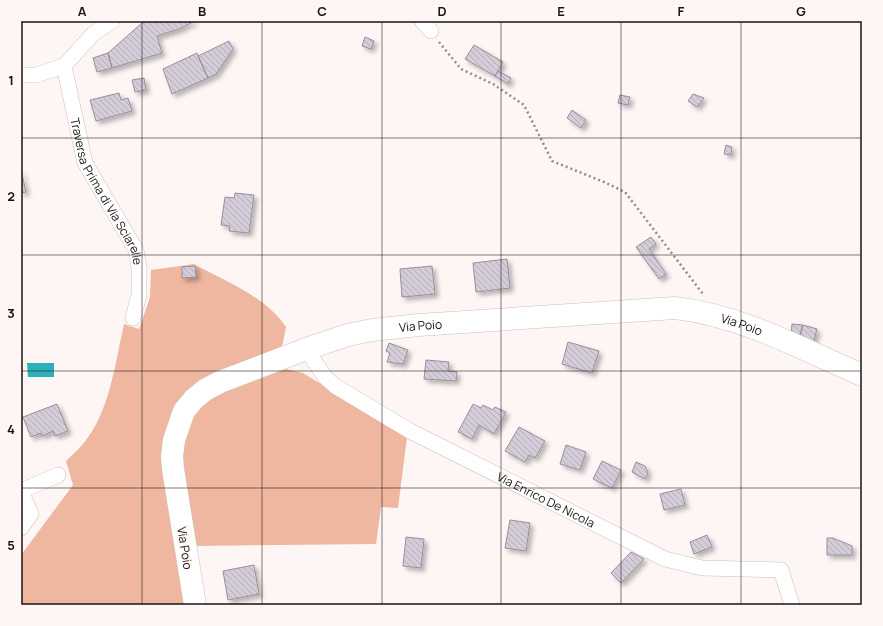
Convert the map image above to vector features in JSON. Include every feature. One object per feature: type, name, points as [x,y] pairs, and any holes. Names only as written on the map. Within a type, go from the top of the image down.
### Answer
[{"type":"street","points":[[21,75],[36,75],[64,66],[93,34],[112,21]]},
{"type":"street","name":"Traversa Prima di Via Sciarelle","points":[[64,66],[85,163],[136,250],[139,267],[139,295],[133,318]]},
{"type":"street","name":"Via Poio","points":[[195,605],[173,469],[174,440],[184,412],[204,390],[220,382],[306,348],[348,335],[419,325],[654,308],[696,310],[719,316],[862,375]]},
{"type":"street","name":"Via Enrico De Nicola","points":[[306,348],[325,377],[334,386],[410,431],[665,559],[702,568],[781,570],[792,605]]},
{"type":"street","points":[[21,528],[31,514],[21,491],[58,475]]},
{"type":"path","points":[[426,26],[461,69],[492,84],[524,105],[552,161],[625,192],[719,316]]},
{"type":"shaded area","points":[[194,264],[256,298],[277,316],[286,327],[282,347],[178,407],[185,605],[21,605],[21,555],[73,485],[66,461],[83,444],[100,417],[110,387],[124,324],[139,329],[150,297],[151,270]]},
{"type":"shaded area","points":[[286,369],[303,373],[407,437],[398,508],[381,507],[376,544],[194,546],[182,451],[191,419],[210,397]]},
{"type":"water","points":[[27,363],[54,363],[54,377],[28,377]]},
{"type":"building","points":[[195,21],[179,29],[157,36],[162,53],[112,68],[108,53],[143,22]]},
{"type":"building","points":[[365,37],[374,41],[371,49],[362,46]]},
{"type":"building","points":[[229,41],[233,49],[216,74],[208,78],[198,56]]},
{"type":"building","points":[[474,45],[503,62],[495,76],[465,59]]},
{"type":"building","points":[[108,53],[112,68],[97,72],[93,58]]},
{"type":"building","points":[[197,53],[208,78],[172,94],[163,69]]},
{"type":"building","points":[[498,71],[511,78],[508,84],[495,76]]},
{"type":"building","points":[[144,78],[146,90],[135,92],[132,80]]},
{"type":"building","points":[[119,93],[121,100],[128,98],[132,111],[96,121],[90,100]]},
{"type":"building","points":[[693,94],[704,98],[697,107],[688,101]]},
{"type":"building","points":[[620,95],[630,97],[628,105],[618,103]]},
{"type":"building","points":[[572,110],[586,120],[581,128],[567,118]]},
{"type":"building","points":[[726,145],[732,147],[731,155],[724,154]]},
{"type":"building","points":[[21,170],[26,192],[21,193]]},
{"type":"building","points":[[235,193],[254,195],[249,233],[229,231],[230,226],[221,225],[225,197],[234,198]]},
{"type":"building","points":[[651,237],[656,244],[649,249],[666,274],[659,279],[636,247]]},
{"type":"building","points":[[507,259],[510,288],[476,292],[473,263]]},
{"type":"building","points":[[195,266],[196,277],[182,278],[182,267]]},
{"type":"building","points":[[432,266],[435,294],[402,297],[400,269]]},
{"type":"building","points":[[792,324],[803,325],[799,338],[791,335]]},
{"type":"building","points":[[803,325],[817,329],[813,344],[799,338]]},
{"type":"building","points":[[568,342],[599,351],[592,373],[562,364]]},
{"type":"building","points":[[389,343],[408,350],[403,364],[387,362],[390,353],[386,351]]},
{"type":"building","points":[[426,360],[449,362],[448,371],[457,372],[456,381],[424,379]]},
{"type":"building","points":[[57,404],[68,431],[55,436],[53,431],[42,436],[41,433],[31,437],[23,417]]},
{"type":"building","points":[[473,404],[481,408],[483,405],[493,410],[495,407],[506,412],[494,434],[479,425],[472,439],[458,432]]},
{"type":"building","points":[[519,427],[545,441],[535,458],[529,455],[525,462],[505,451]]},
{"type":"building","points":[[566,445],[586,452],[580,470],[560,464]]},
{"type":"building","points":[[602,461],[621,470],[612,488],[593,479]]},
{"type":"building","points":[[636,462],[645,466],[648,473],[645,479],[632,472]]},
{"type":"building","points":[[681,489],[685,505],[664,510],[660,494]]},
{"type":"building","points":[[510,520],[530,523],[526,551],[505,548]]},
{"type":"building","points":[[707,535],[712,547],[694,554],[690,542]]},
{"type":"building","points":[[406,537],[424,539],[421,568],[403,566]]},
{"type":"building","points":[[827,538],[833,538],[852,546],[852,555],[827,555]]},
{"type":"building","points":[[631,552],[644,559],[621,583],[611,573]]},
{"type":"building","points":[[254,565],[259,594],[228,600],[223,571]]}]
